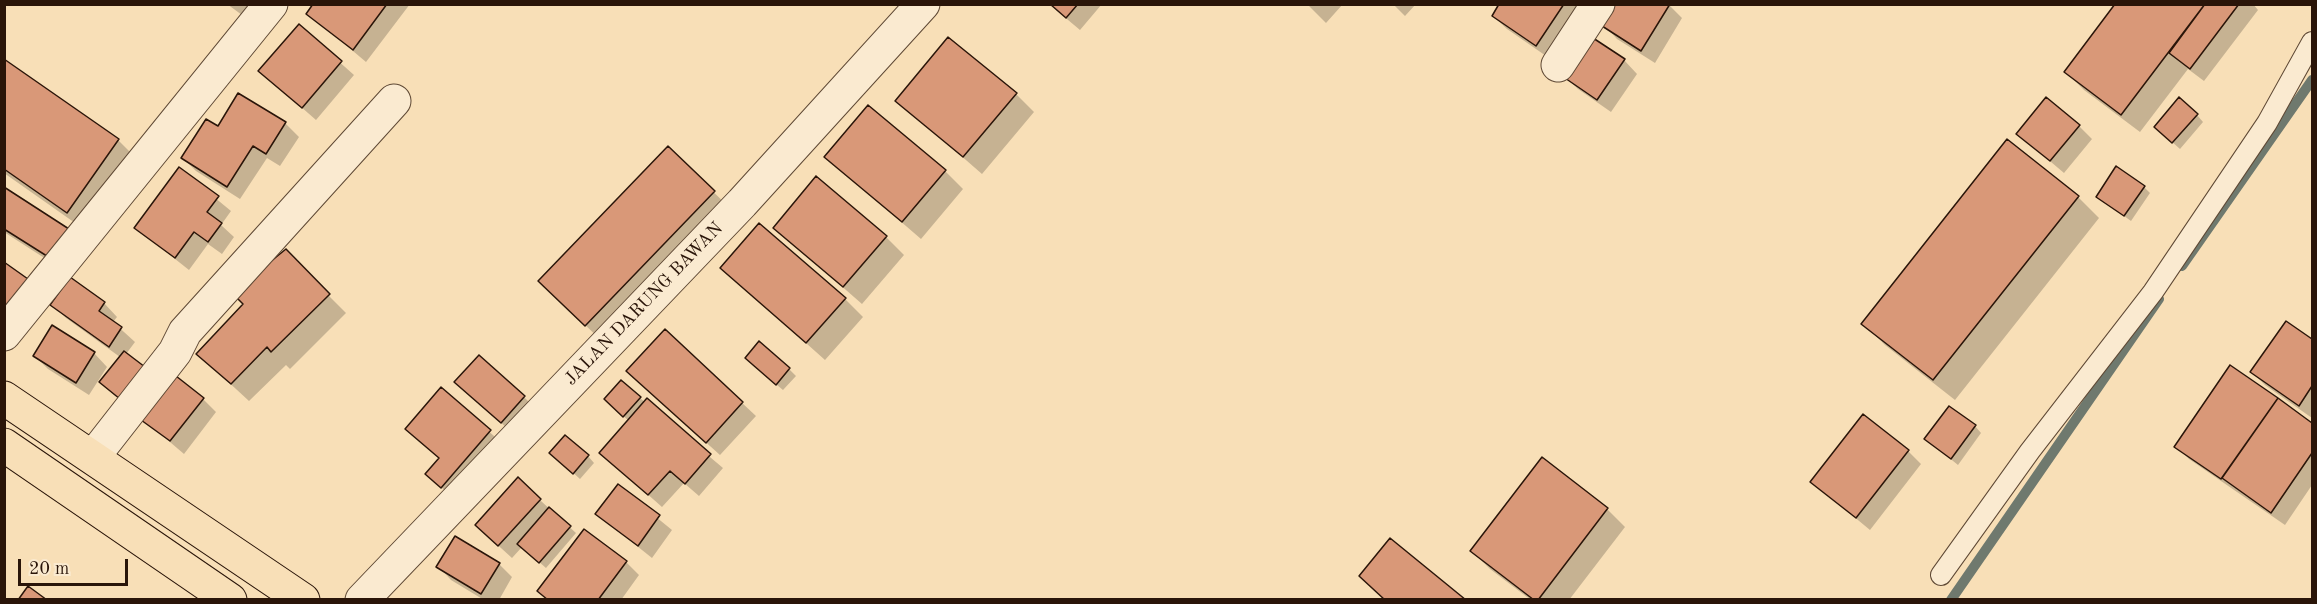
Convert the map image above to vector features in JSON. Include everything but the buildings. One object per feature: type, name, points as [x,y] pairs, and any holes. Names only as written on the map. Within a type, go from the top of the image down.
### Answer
[{"type":"highway","points":[[4,398],[303,600]]},
{"type":"highway","points":[[4,445],[211,594]]},
{"type":"street","points":[[4,334],[271,4]]},
{"type":"street","name":"JALAN DARUNG BAWAN","points":[[362,600],[750,194],[923,4]]},
{"type":"street","points":[[1558,65],[1598,4]]},
{"type":"street","points":[[93,457],[175,352],[185,332],[394,100]]},
{"type":"lane","points":[[1941,575],[2030,451],[2154,292],[2267,123],[2313,42]]},
{"type":"waterway","points":[[2182,266],[2312,80]]},
{"type":"waterway","points":[[1951,600],[2159,299]]}]
